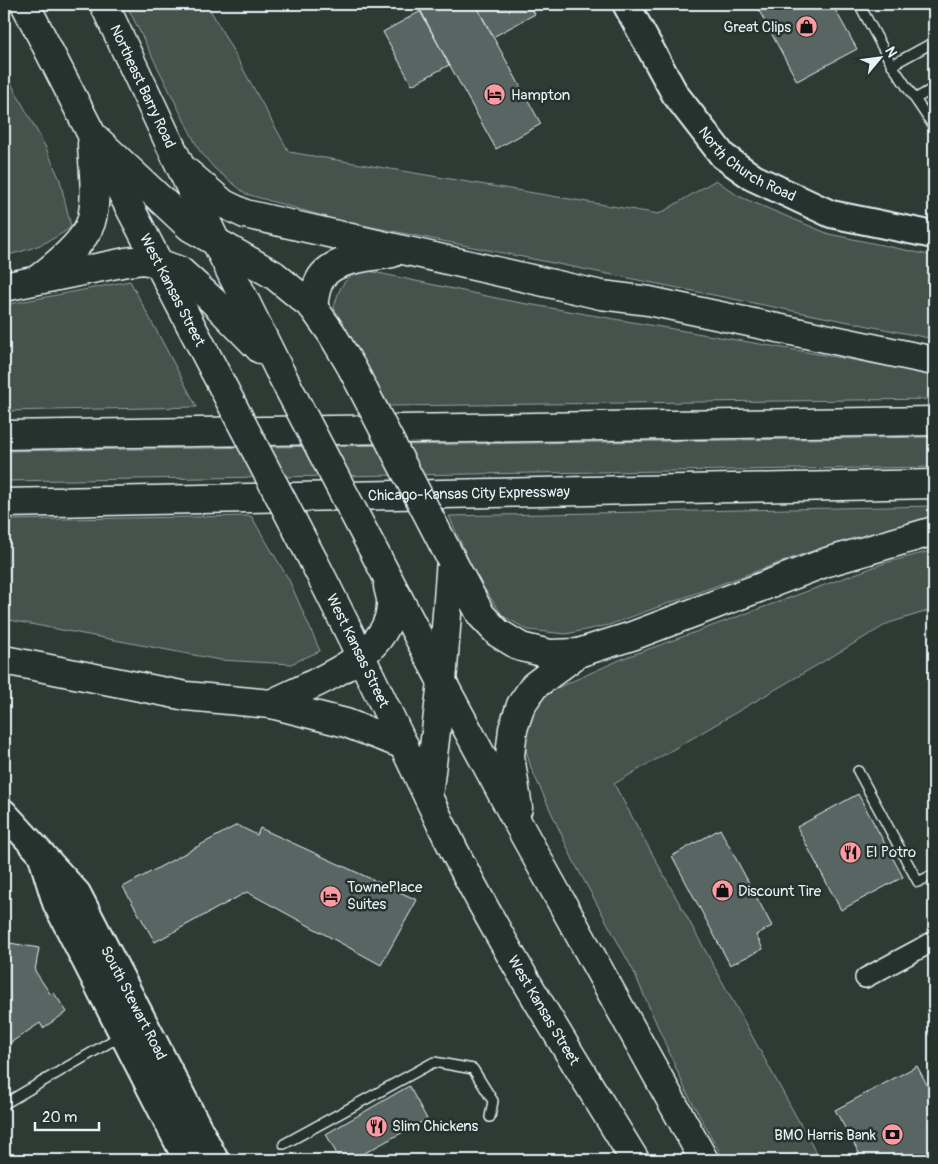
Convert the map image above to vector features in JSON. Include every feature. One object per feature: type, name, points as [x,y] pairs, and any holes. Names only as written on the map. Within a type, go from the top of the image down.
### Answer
[{"type":"highway","name":"West Kansas Street","points":[[25,4],[362,656],[440,824],[470,881],[532,991],[635,1160]]},
{"type":"highway","name":"Northeast Barry Road","points":[[104,4],[183,169]]},
{"type":"highway","points":[[92,135],[190,226],[274,276],[313,307],[352,368],[481,615],[498,633],[521,647],[550,654],[578,653],[632,636],[827,562],[934,531]]},
{"type":"highway","points":[[37,280],[75,246],[90,223],[95,198],[92,135]]},
{"type":"highway","points":[[183,169],[216,242],[278,368],[442,682],[704,1160]]},
{"type":"highway","points":[[183,169],[224,204],[245,214],[601,294],[649,301],[934,361]]},
{"type":"highway","points":[[313,307],[318,282],[329,268],[344,262],[405,251]]},
{"type":"highway","points":[[4,287],[126,262],[143,260],[158,263],[180,271],[213,301],[278,368]]},
{"type":"highway","points":[[4,435],[934,421]]},
{"type":"highway","name":"Chicago-Kansas City Expressway","points":[[4,503],[934,484]]},
{"type":"highway","points":[[428,796],[442,682],[451,559]]},
{"type":"highway","points":[[271,704],[333,674],[362,656],[380,638],[388,623],[392,604],[383,568]]},
{"type":"highway","points":[[521,829],[510,756],[513,729],[521,705],[534,686],[578,653]]},
{"type":"highway","points":[[4,660],[186,696],[271,704],[346,722],[404,744]]},
{"type":"street","name":"North Church Road","points":[[626,4],[675,94],[723,156],[754,178],[831,214],[934,235]]},
{"type":"street","name":"South Stewart Road","points":[[4,813],[41,854],[56,903],[215,1160]]},
{"type":"street","points":[[865,978],[934,941]]},
{"type":"street","name":"South Stewart Road","points":[[134,1030],[187,1160]]},
{"type":"lane","points":[[859,4],[892,66],[934,127]]},
{"type":"lane","points":[[892,66],[934,42]]},
{"type":"lane","points":[[915,99],[934,88]]},
{"type":"lane","points":[[858,772],[918,882],[934,874]]},
{"type":"lane","points":[[4,1104],[134,1030]]},
{"type":"lane","points":[[284,1144],[434,1062],[473,1069],[493,1101],[490,1118]]},
{"type":"shaded area","points":[[126,4],[207,4],[289,152],[659,214],[716,180],[738,196],[829,234],[934,256],[934,339],[337,220],[246,194],[214,168],[199,150]]},
{"type":"shaded area","points":[[4,70],[45,146],[60,180],[71,227],[55,238],[39,245],[4,256]]},
{"type":"shaded area","points":[[364,270],[510,301],[934,374],[934,399],[389,406],[334,308],[343,284],[351,276]]},
{"type":"shaded area","points":[[130,281],[197,407],[4,411],[4,305]]},
{"type":"shaded area","points":[[934,437],[934,467],[4,481],[4,451]]},
{"type":"shaded area","points":[[934,506],[934,516],[803,554],[609,625],[566,634],[528,630],[503,616],[476,577],[449,516]]},
{"type":"shaded area","points":[[251,516],[289,580],[320,651],[291,664],[220,660],[4,619],[4,520]]},
{"type":"shaded area","points":[[934,550],[934,609],[889,623],[614,784],[820,1160],[724,1160],[686,1091],[633,970],[574,862],[531,768],[523,739],[534,702],[557,688],[624,658],[885,563]]},
{"type":"building","name":"Hampton","points":[[416,4],[475,4],[541,124],[496,149]]},
{"type":"building","points":[[483,4],[529,4],[535,14],[493,37],[477,7]]},
{"type":"building","name":"Great Clips","points":[[832,4],[857,49],[797,81],[756,5]]},
{"type":"building","points":[[421,11],[449,65],[412,85],[383,32]]},
{"type":"building","name":"El Potro","points":[[858,794],[903,877],[841,910],[797,827]]},
{"type":"building","name":"TownePlace Suites","points":[[237,825],[257,835],[260,828],[417,900],[381,965],[247,892],[155,942],[123,887]]},
{"type":"building","name":"Discount Tire","points":[[720,829],[772,926],[756,935],[763,949],[730,965],[672,856]]},
{"type":"building","points":[[10,943],[39,948],[35,971],[51,995],[54,993],[67,1012],[43,1028],[40,1023],[4,1047],[4,958],[8,955]]},
{"type":"building","name":"BMO Harris Bank","points":[[917,1066],[934,1098],[934,1160],[863,1160],[835,1110]]},
{"type":"building","name":"Slim Chickens","points":[[409,1086],[427,1119],[352,1160],[340,1160],[326,1134]]},
{"type":"place","name":"Great Clips","points":[[807,27]]},
{"type":"place","name":"Hampton","points":[[495,95]]},
{"type":"place","name":"El Potro","points":[[850,852]]},
{"type":"place","name":"Discount Tire","points":[[722,891]]},
{"type":"place","name":"TownePlace Suites","points":[[331,896]]},
{"type":"place","name":"Slim Chickens","points":[[376,1126]]},
{"type":"place","name":"BMO Harris Bank","points":[[892,1135]]}]
